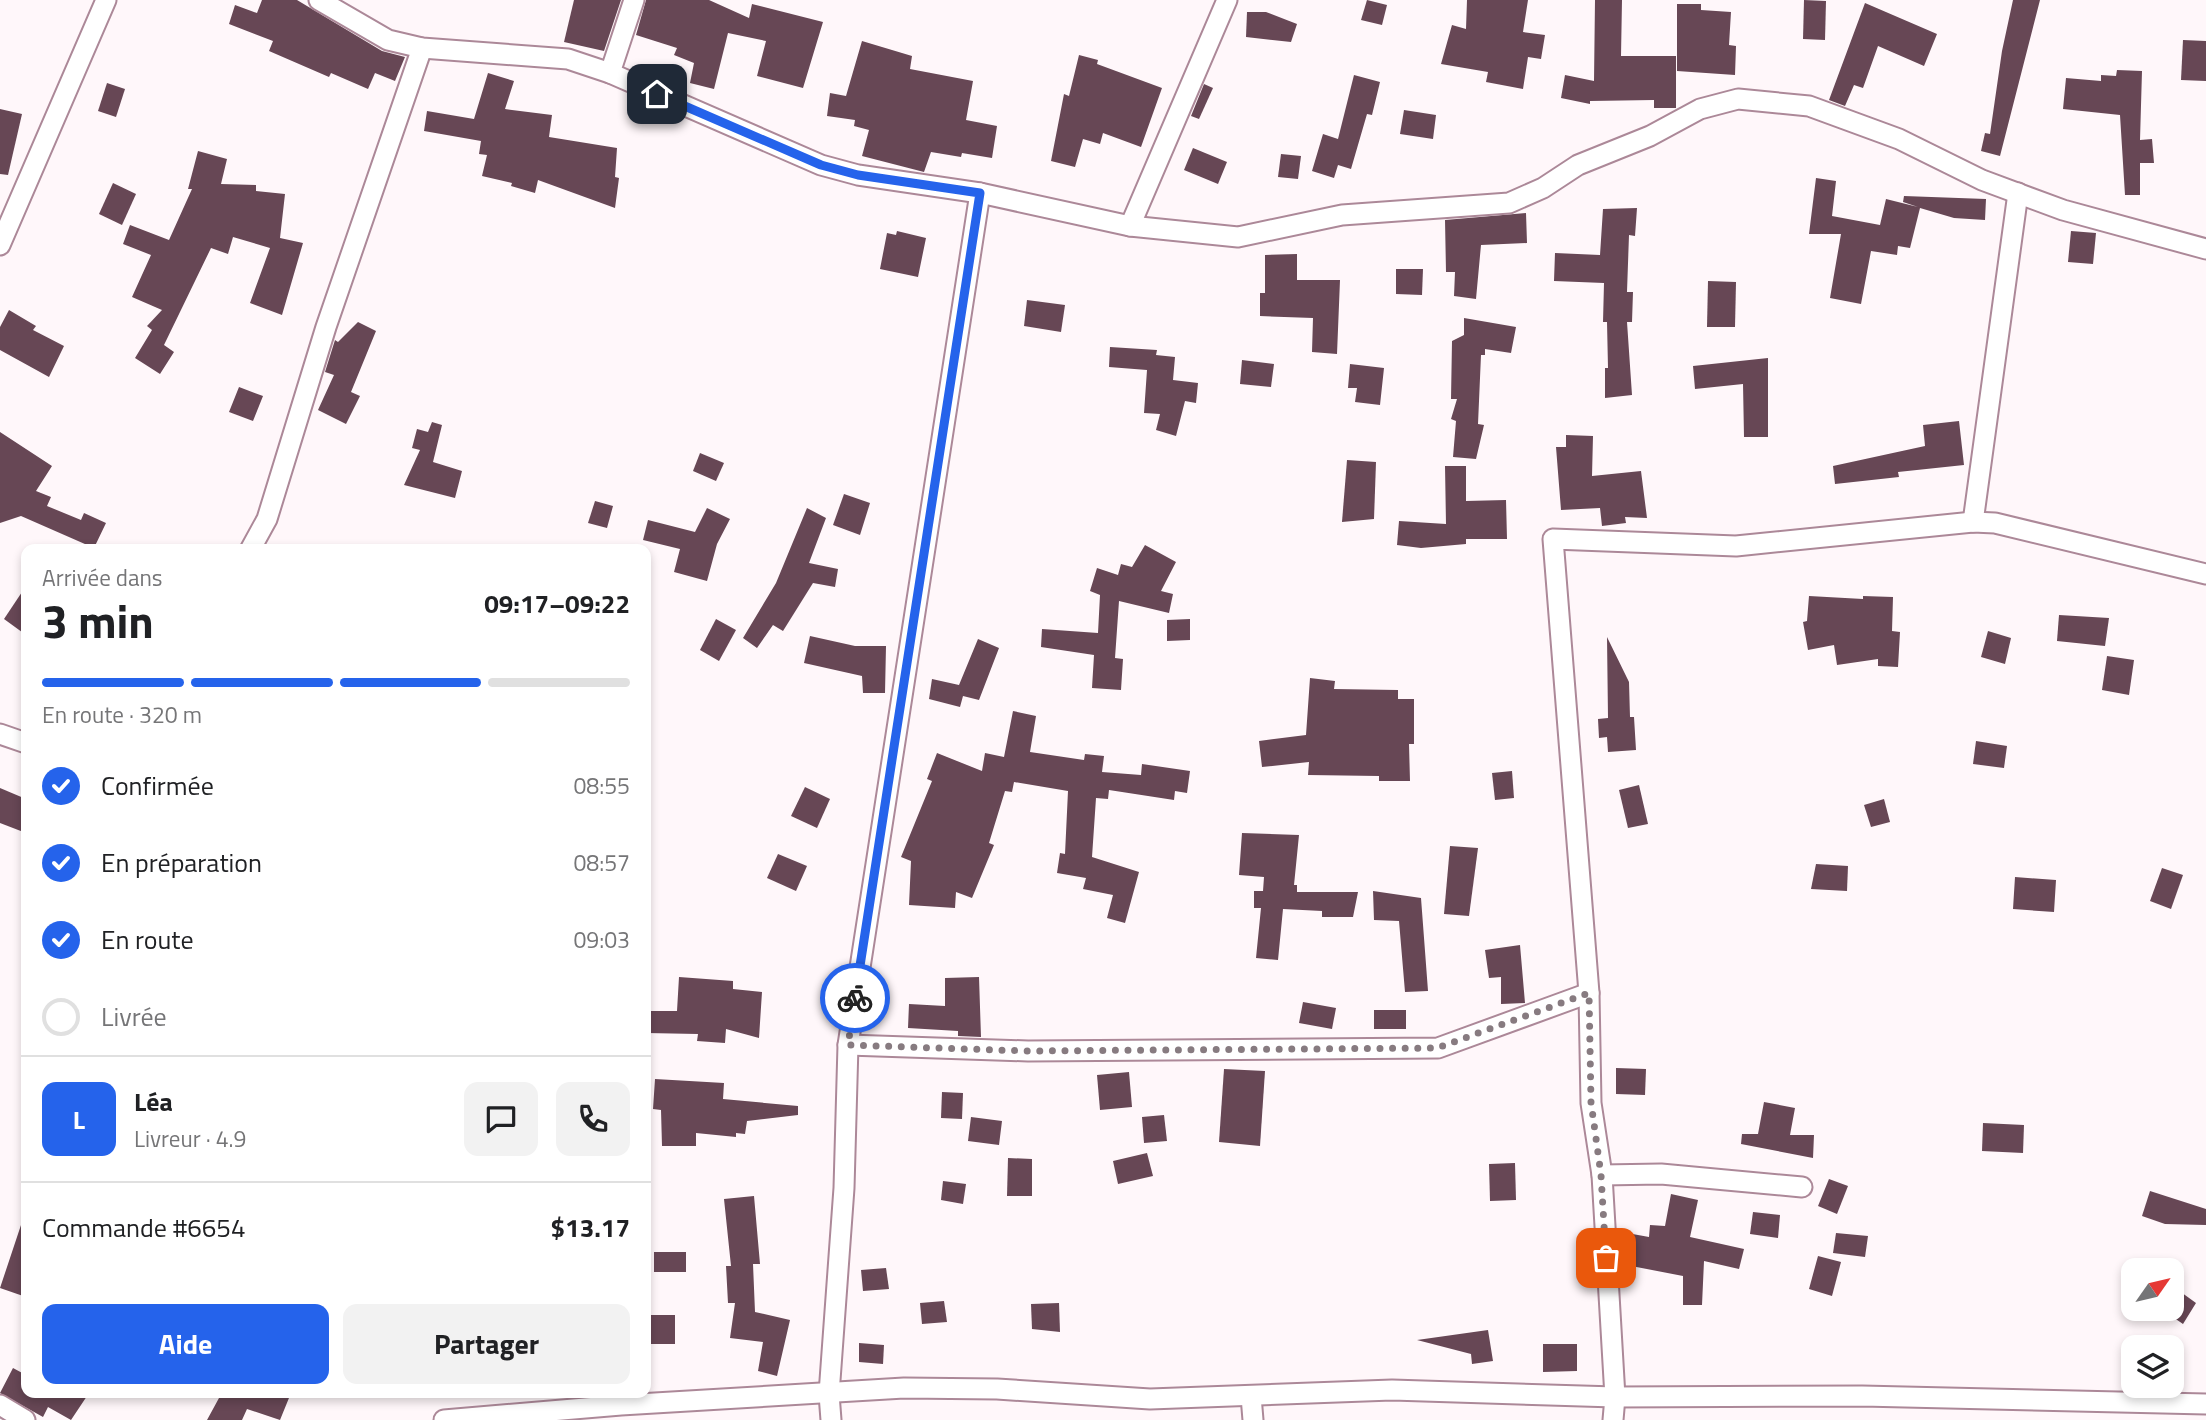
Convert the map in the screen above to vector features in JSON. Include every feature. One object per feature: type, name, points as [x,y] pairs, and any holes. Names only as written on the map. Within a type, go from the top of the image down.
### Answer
[{"type":"street","points":[[0,245],[106,0]]},
{"type":"street","points":[[319,0],[372,34],[422,48],[568,59],[610,73],[821,165],[858,175],[980,193],[1130,226],[1238,237],[1342,215],[1509,203],[1542,188],[1578,165],[1650,136],[1700,109],[1738,99],[1809,106],[1899,139],[1982,180],[2063,210],[2206,249]]},
{"type":"street","points":[[610,73],[635,0]]},
{"type":"street","points":[[1130,226],[1227,0]]},
{"type":"street","points":[[253,544],[267,519],[326,327],[422,48]]},
{"type":"street","points":[[831,1420],[829,1394],[845,1188],[848,1045],[980,193]]},
{"type":"street","points":[[1973,522],[2018,193]]},
{"type":"street","points":[[1613,1420],[1615,1397],[1601,1175],[1591,1102],[1589,993],[1553,539],[1736,545],[1973,522],[1995,523],[2206,574]]},
{"type":"street","points":[[0,734],[21,741]]},
{"type":"street","points":[[848,1045],[1027,1051],[1437,1048],[1589,993]]},
{"type":"street","points":[[1601,1175],[1661,1174],[1802,1187]]},
{"type":"street","points":[[446,1420],[621,1405],[904,1388],[997,1389],[1150,1399],[1392,1390],[1615,1397],[1862,1396],[2206,1404]]},
{"type":"street","points":[[1251,1396],[1253,1420]]},
{"type":"street","points":[[0,1405],[25,1420]]},
{"type":"building","points":[[262,0],[297,0],[382,51],[405,57],[395,81],[375,73],[368,89],[331,73],[329,77],[269,51],[273,41],[229,24],[235,5],[257,13]]},
{"type":"building","points":[[574,0],[621,0],[604,51],[564,42]]},
{"type":"building","points":[[646,0],[709,0],[749,18],[752,4],[823,22],[803,88],[757,76],[766,41],[728,33],[714,89],[690,83],[694,63],[674,55],[677,48],[636,35]]},
{"type":"building","points":[[1367,0],[1387,5],[1382,25],[1361,20]]},
{"type":"building","points":[[1467,0],[1528,0],[1523,32],[1545,35],[1541,59],[1528,57],[1523,89],[1486,82],[1488,72],[1441,64],[1452,25],[1466,29]]},
{"type":"building","points":[[1595,0],[1622,0],[1621,56],[1676,56],[1676,108],[1654,108],[1654,100],[1590,101],[1590,104],[1561,98],[1565,75],[1594,81]]},
{"type":"building","points":[[1804,0],[1826,1],[1825,40],[1803,39]]},
{"type":"building","points":[[2013,0],[2040,0],[2000,156],[1981,151],[1985,133],[1990,134],[2002,51]]},
{"type":"building","points":[[1865,3],[1937,34],[1924,66],[1878,46],[1863,88],[1854,85],[1845,106],[1829,100]]},
{"type":"building","points":[[1677,4],[1701,4],[1701,10],[1731,12],[1729,45],[1736,46],[1735,75],[1677,71]]},
{"type":"building","points":[[1247,12],[1266,12],[1297,24],[1291,42],[1246,37]]},
{"type":"building","points":[[2183,40],[2206,41],[2206,81],[2181,80]]},
{"type":"building","points":[[862,41],[912,56],[910,69],[973,81],[966,120],[997,126],[992,158],[931,152],[924,172],[862,156],[869,130],[854,126],[855,120],[827,116],[830,93],[846,96]]},
{"type":"building","points":[[1079,55],[1098,60],[1097,64],[1162,88],[1141,147],[1103,133],[1100,144],[1083,139],[1075,167],[1051,161],[1064,94],[1069,96]]},
{"type":"building","points":[[2117,70],[2142,71],[2140,140],[2152,139],[2154,163],[2140,163],[2140,195],[2125,195],[2120,115],[2063,109],[2066,78],[2101,81],[2101,75],[2116,76]]},
{"type":"building","points":[[488,73],[514,81],[505,109],[552,115],[549,137],[617,148],[615,177],[619,178],[615,208],[538,180],[535,193],[511,186],[512,183],[482,176],[487,155],[479,154],[481,141],[424,131],[427,111],[474,119]]},
{"type":"building","points":[[1354,75],[1380,82],[1372,115],[1367,114],[1351,169],[1338,165],[1334,178],[1312,171],[1323,134],[1338,139]]},
{"type":"building","points":[[107,83],[125,89],[116,117],[98,111]]},
{"type":"building","points":[[1204,84],[1213,88],[1199,119],[1191,116]]},
{"type":"building","points":[[0,109],[22,114],[8,175],[0,174]]},
{"type":"building","points":[[1404,110],[1436,115],[1433,139],[1400,134]]},
{"type":"building","points":[[1193,148],[1227,162],[1218,184],[1184,170]]},
{"type":"building","points":[[198,151],[227,159],[221,184],[256,185],[256,191],[285,194],[280,238],[303,243],[282,315],[250,303],[270,248],[233,237],[228,254],[211,248],[164,345],[174,352],[160,374],[135,358],[152,330],[147,326],[162,310],[132,297],[151,255],[123,244],[130,225],[169,240],[192,189],[188,189]]},
{"type":"building","points":[[1281,154],[1301,156],[1298,179],[1278,177]]},
{"type":"building","points":[[1816,178],[1836,181],[1832,216],[1880,225],[1886,199],[1918,207],[1903,202],[1904,196],[1986,199],[1985,220],[1954,218],[1920,208],[1910,248],[1898,246],[1897,255],[1871,251],[1861,304],[1830,298],[1841,234],[1809,234]]},
{"type":"building","points":[[113,183],[136,194],[122,225],[99,214]]},
{"type":"building","points":[[1637,208],[1635,236],[1629,235],[1627,292],[1633,292],[1632,322],[1627,322],[1632,395],[1605,398],[1605,368],[1608,368],[1607,322],[1603,322],[1604,283],[1554,281],[1555,253],[1600,255],[1603,209]]},
{"type":"building","points":[[1526,213],[1527,243],[1481,245],[1476,299],[1454,296],[1455,272],[1446,272],[1445,220]]},
{"type":"building","points":[[897,231],[926,238],[918,277],[880,269],[887,233],[896,235]]},
{"type":"building","points":[[2071,231],[2096,233],[2093,264],[2068,262]]},
{"type":"building","points":[[1297,254],[1297,280],[1340,280],[1337,354],[1312,352],[1313,318],[1260,316],[1260,293],[1265,293],[1265,255]]},
{"type":"building","points":[[1396,269],[1423,269],[1422,295],[1396,294]]},
{"type":"building","points":[[1708,281],[1736,282],[1735,327],[1707,327]]},
{"type":"building","points":[[1027,300],[1065,305],[1061,332],[1024,326]]},
{"type":"building","points":[[9,310],[36,326],[33,330],[64,346],[49,377],[0,350],[0,327]]},
{"type":"building","points":[[1464,318],[1516,327],[1511,353],[1485,349],[1485,355],[1481,355],[1478,424],[1484,425],[1476,459],[1453,457],[1456,421],[1451,419],[1457,399],[1451,399],[1452,341],[1464,335]]},
{"type":"building","points":[[358,322],[376,331],[351,392],[360,396],[346,424],[318,410],[334,375],[325,372],[335,340],[338,342]]},
{"type":"building","points":[[1110,347],[1157,350],[1156,355],[1175,357],[1173,380],[1198,383],[1196,403],[1185,401],[1176,436],[1156,430],[1160,414],[1144,413],[1147,370],[1109,367]]},
{"type":"building","points":[[1768,358],[1768,437],[1744,437],[1743,384],[1695,389],[1693,366]]},
{"type":"building","points":[[1242,360],[1274,364],[1271,387],[1240,384]]},
{"type":"building","points":[[1350,364],[1384,368],[1380,405],[1355,402],[1357,388],[1348,388]]},
{"type":"building","points":[[239,387],[263,396],[253,421],[229,412]]},
{"type":"building","points":[[1959,421],[1964,465],[1898,472],[1899,477],[1835,484],[1833,466],[1925,446],[1923,425]]},
{"type":"building","points":[[432,422],[442,425],[433,462],[462,471],[455,498],[404,485],[420,450],[412,448],[417,429],[428,432]]},
{"type":"building","points":[[0,432],[52,466],[36,491],[51,497],[47,506],[81,520],[84,513],[106,523],[96,544],[85,544],[21,516],[0,523]]},
{"type":"building","points":[[1566,435],[1593,436],[1592,476],[1641,471],[1647,518],[1625,517],[1626,523],[1602,526],[1600,508],[1561,510],[1556,447],[1566,447]]},
{"type":"building","points":[[700,453],[724,463],[716,481],[693,471]]},
{"type":"building","points":[[1347,460],[1376,462],[1374,519],[1342,522]]},
{"type":"building","points":[[1445,466],[1466,466],[1466,501],[1506,500],[1507,539],[1466,539],[1466,544],[1421,548],[1397,545],[1399,521],[1446,524]]},
{"type":"building","points":[[844,494],[870,503],[860,535],[833,525]]},
{"type":"building","points":[[595,501],[613,506],[607,528],[588,523]]},
{"type":"building","points":[[707,508],[730,519],[717,544],[707,581],[674,572],[680,549],[643,540],[648,520],[695,532]]},
{"type":"building","points":[[807,508],[826,518],[809,563],[838,569],[835,587],[813,583],[783,631],[773,625],[757,648],[743,638],[776,583]]},
{"type":"building","points":[[1145,545],[1176,562],[1161,591],[1173,594],[1169,613],[1119,601],[1115,658],[1123,659],[1121,690],[1092,688],[1094,655],[1041,647],[1042,629],[1098,633],[1100,595],[1090,591],[1097,568],[1118,575],[1121,564],[1132,567]]},
{"type":"building","points":[[21,594],[21,631],[4,619]]},
{"type":"building","points":[[1809,596],[1863,599],[1863,596],[1893,597],[1892,631],[1900,632],[1898,667],[1878,666],[1878,659],[1837,665],[1834,645],[1808,650],[1803,622],[1807,621]]},
{"type":"building","points":[[2059,615],[2109,618],[2105,646],[2057,641]]},
{"type":"building","points":[[716,619],[736,630],[719,661],[700,650]]},
{"type":"building","points":[[1190,619],[1190,640],[1167,641],[1167,620]]},
{"type":"building","points":[[1988,631],[2011,638],[2005,664],[1981,657]]},
{"type":"building","points":[[810,636],[855,646],[886,646],[885,693],[863,693],[862,676],[804,663]]},
{"type":"building","points":[[1607,637],[1629,682],[1630,717],[1634,717],[1636,750],[1608,752],[1607,737],[1599,738],[1598,719],[1608,718]]},
{"type":"building","points":[[978,639],[999,648],[979,700],[963,696],[960,707],[929,699],[932,679],[959,685]]},
{"type":"building","points":[[2107,656],[2134,660],[2129,695],[2102,690]]},
{"type":"building","points":[[1310,678],[1335,681],[1334,689],[1398,690],[1398,699],[1414,699],[1414,744],[1409,744],[1410,781],[1379,781],[1379,776],[1308,775],[1309,762],[1262,767],[1259,741],[1306,735]]},
{"type":"building","points":[[1013,711],[1036,716],[1030,752],[1084,760],[1085,754],[1104,756],[1102,772],[1141,775],[1142,764],[1190,771],[1187,793],[1175,791],[1174,800],[1109,790],[1108,799],[1096,798],[1092,857],[1139,872],[1125,923],[1107,918],[1113,895],[1083,889],[1086,878],[1057,873],[1060,853],[1065,854],[1068,791],[1014,782],[1012,792],[1005,791],[989,843],[994,845],[972,898],[956,892],[955,908],[909,905],[911,861],[901,857],[932,781],[927,779],[937,753],[982,771],[985,753],[1004,757]]},
{"type":"building","points":[[1976,741],[2007,746],[2004,768],[1973,764]]},
{"type":"building","points":[[1512,771],[1514,798],[1495,800],[1492,773]]},
{"type":"building","points":[[1639,785],[1648,824],[1628,828],[1619,790]]},
{"type":"building","points":[[805,787],[830,799],[817,828],[791,816]]},
{"type":"building","points":[[0,788],[21,797],[21,831],[0,823]]},
{"type":"building","points":[[1884,799],[1890,822],[1871,827],[1864,805]]},
{"type":"building","points":[[1242,833],[1299,835],[1294,885],[1297,885],[1297,892],[1358,892],[1353,917],[1322,917],[1322,911],[1283,909],[1278,960],[1256,958],[1261,908],[1254,908],[1254,891],[1263,891],[1264,877],[1239,875]]},
{"type":"building","points":[[1450,846],[1478,848],[1469,916],[1444,914]]},
{"type":"building","points":[[778,854],[807,866],[796,891],[767,878]]},
{"type":"building","points":[[1816,864],[1848,866],[1847,891],[1811,889]]},
{"type":"building","points":[[2162,868],[2183,875],[2171,909],[2150,901]]},
{"type":"building","points":[[2015,877],[2056,880],[2054,912],[2013,909]]},
{"type":"building","points":[[1373,891],[1421,898],[1428,991],[1405,992],[1399,921],[1374,920]]},
{"type":"building","points":[[1520,945],[1525,1003],[1501,1004],[1501,977],[1489,978],[1485,950]]},
{"type":"building","points":[[679,977],[733,981],[733,989],[762,992],[759,1038],[726,1029],[725,1043],[697,1041],[698,1034],[651,1033],[651,1011],[677,1011]]},
{"type":"building","points":[[979,977],[981,1037],[958,1036],[958,1031],[908,1028],[909,1004],[945,1006],[945,978]]},
{"type":"building","points":[[1303,1002],[1336,1008],[1332,1029],[1299,1023]]},
{"type":"building","points":[[1374,1010],[1406,1010],[1406,1029],[1374,1029]]},
{"type":"building","points":[[1616,1068],[1646,1069],[1645,1095],[1616,1094]]},
{"type":"building","points":[[1224,1069],[1265,1071],[1260,1146],[1219,1142]]},
{"type":"building","points":[[1129,1072],[1132,1107],[1100,1110],[1097,1075]]},
{"type":"building","points":[[655,1079],[724,1083],[723,1099],[798,1106],[798,1115],[747,1121],[745,1134],[736,1133],[736,1137],[696,1133],[696,1146],[662,1146],[661,1110],[653,1109]]},
{"type":"building","points":[[942,1092],[963,1093],[962,1119],[941,1118]]},
{"type":"building","points":[[1764,1102],[1795,1108],[1790,1135],[1814,1135],[1813,1158],[1741,1144],[1742,1134],[1758,1134]]},
{"type":"building","points":[[1164,1115],[1167,1141],[1144,1143],[1142,1117]]},
{"type":"building","points":[[971,1117],[1002,1121],[999,1145],[968,1141]]},
{"type":"building","points":[[1983,1123],[2024,1125],[2023,1153],[1982,1151]]},
{"type":"building","points":[[1147,1153],[1153,1176],[1118,1184],[1113,1161]]},
{"type":"building","points":[[1008,1158],[1032,1159],[1032,1196],[1007,1196]]},
{"type":"building","points":[[1515,1163],[1516,1200],[1490,1201],[1489,1164]]},
{"type":"building","points":[[1829,1179],[1848,1186],[1837,1214],[1818,1206]]},
{"type":"building","points":[[943,1181],[966,1184],[963,1204],[941,1200]]},
{"type":"building","points":[[2150,1191],[2206,1209],[2206,1225],[2165,1224],[2142,1216]]},
{"type":"building","points":[[1671,1194],[1698,1200],[1690,1237],[1744,1249],[1739,1269],[1704,1261],[1702,1305],[1683,1305],[1683,1276],[1621,1264],[1627,1233],[1649,1237],[1650,1225],[1665,1226]]},
{"type":"building","points":[[754,1196],[760,1264],[753,1264],[755,1312],[790,1320],[777,1376],[758,1371],[763,1342],[730,1338],[735,1303],[728,1303],[726,1266],[731,1266],[724,1199]]},
{"type":"building","points":[[1753,1212],[1780,1215],[1778,1238],[1750,1234]]},
{"type":"building","points":[[21,1225],[21,1295],[0,1288]]},
{"type":"building","points":[[1836,1233],[1868,1236],[1865,1257],[1833,1253]]},
{"type":"building","points":[[654,1252],[686,1252],[686,1272],[654,1272]]},
{"type":"building","points":[[1818,1256],[1841,1262],[1832,1296],[1809,1289]]},
{"type":"building","points":[[886,1268],[889,1289],[863,1291],[861,1270]]},
{"type":"building","points":[[2184,1294],[2196,1303],[2183,1324],[2179,1321],[2184,1321]]},
{"type":"building","points":[[944,1301],[947,1322],[922,1324],[920,1303]]},
{"type":"building","points":[[1059,1303],[1060,1332],[1032,1329],[1031,1304]]},
{"type":"building","points":[[651,1315],[675,1315],[675,1344],[651,1344]]},
{"type":"building","points":[[1488,1330],[1493,1361],[1472,1364],[1471,1354],[1417,1340]]},
{"type":"building","points":[[859,1343],[884,1345],[883,1364],[859,1362]]},
{"type":"building","points":[[1543,1344],[1577,1344],[1577,1371],[1543,1372]]},
{"type":"building","points":[[13,1368],[21,1372],[21,1398],[86,1398],[71,1420],[48,1407],[43,1417],[0,1393]]},
{"type":"building","points":[[219,1398],[289,1398],[280,1420],[247,1409],[242,1420],[207,1420]]},
{"type":"way so far","points":[[855,998],[848,1045],[1027,1051],[1437,1048],[1589,993],[1591,1102],[1601,1175],[1606,1258]]},
{"type":"route","points":[[657,94],[821,165],[858,175],[980,193],[855,998]]}]
